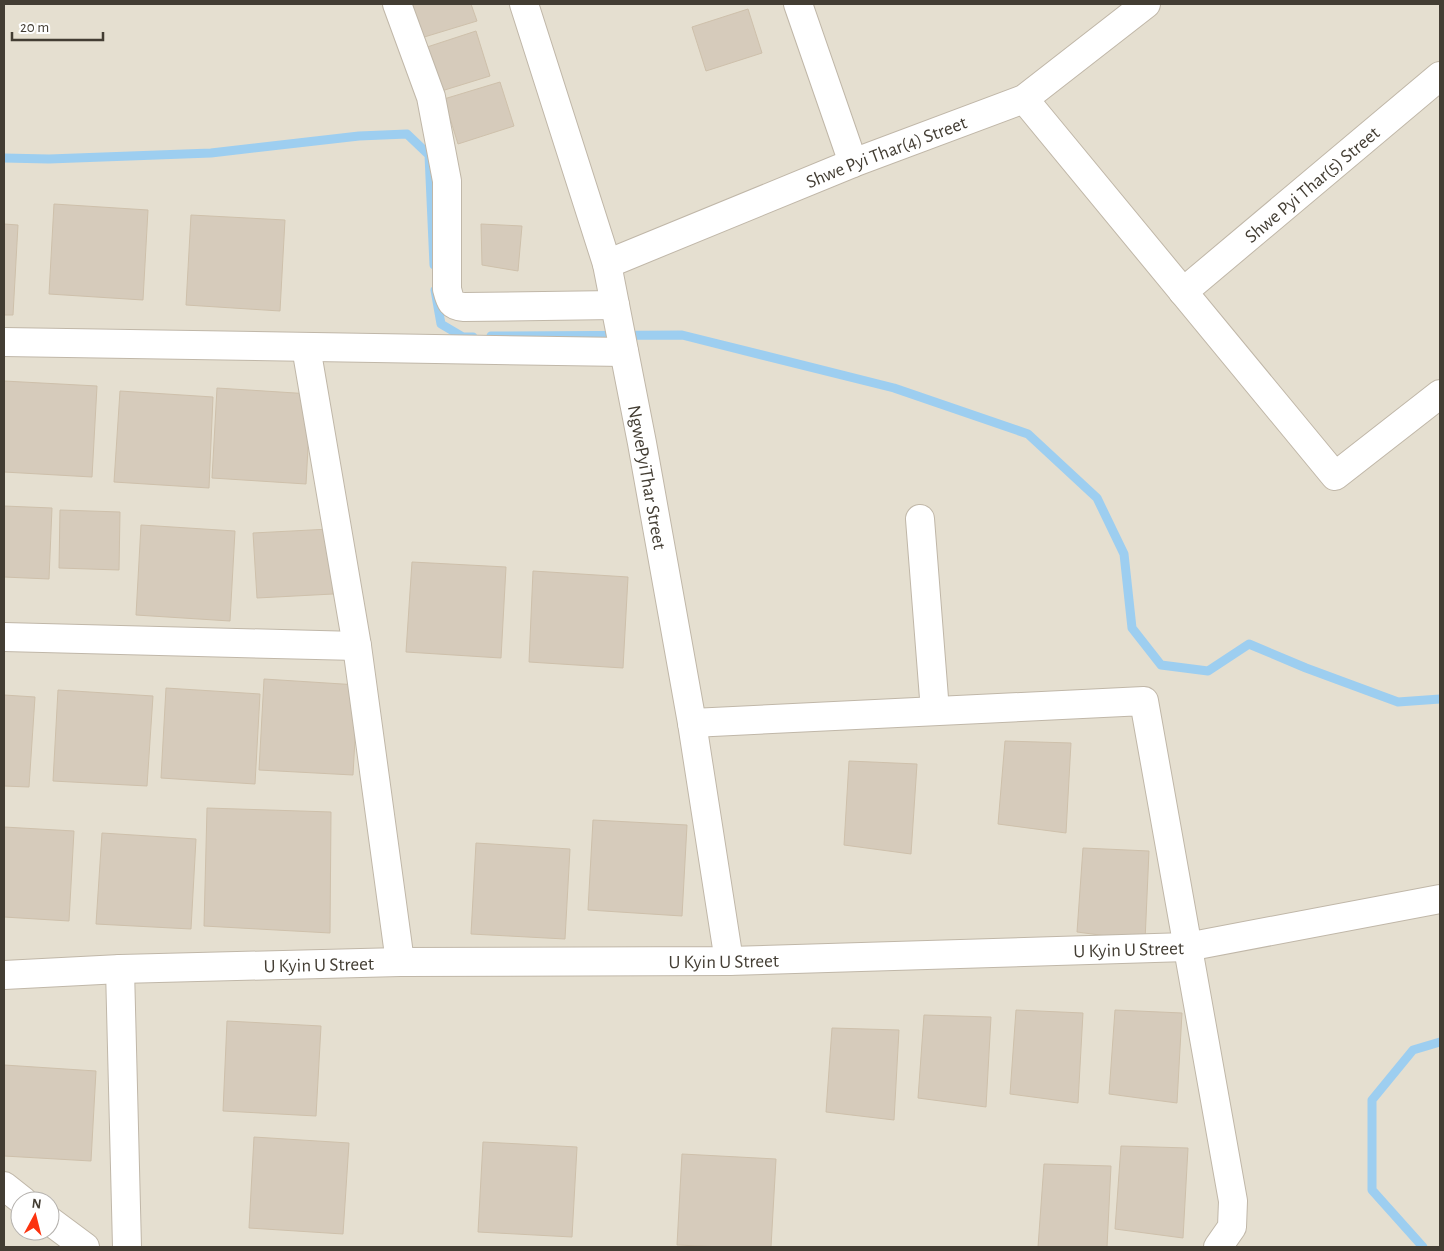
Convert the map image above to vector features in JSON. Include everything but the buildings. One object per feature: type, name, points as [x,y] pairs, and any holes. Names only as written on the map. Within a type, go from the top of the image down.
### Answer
[{"type":"street","points":[[397,4],[431,98],[447,181],[447,289],[450,301],[456,306],[464,307],[615,306]]},
{"type":"street","name":"NgwePyiThar Street","points":[[524,4],[607,264],[642,443],[692,723],[729,961]]},
{"type":"street","points":[[798,4],[854,163]]},
{"type":"street","name":"Shwe Pyi Thar(4) Street","points":[[607,264],[854,163],[1024,99],[1146,4]]},
{"type":"street","name":"Shwe Pyi Thar(5) Street","points":[[1183,292],[1440,76]]},
{"type":"street","points":[[1024,99],[1335,476],[1440,394]]},
{"type":"street","points":[[4,342],[624,352]]},
{"type":"street","points":[[306,347],[357,646],[400,962]]},
{"type":"street","points":[[920,519],[935,710]]},
{"type":"street","points":[[4,637],[357,646]]},
{"type":"street","points":[[692,723],[1144,701],[1233,1201],[1232,1228],[1218,1247]]},
{"type":"street","name":"U Kyin U Street","points":[[4,975],[120,969],[400,962],[729,961],[1187,946],[1440,899]]},
{"type":"street","points":[[120,969],[127,1247]]},
{"type":"street","points":[[60,1228],[85,1247]]},
{"type":"shaded area","points":[[4,4],[1440,4],[1440,1247],[4,1247]]},
{"type":"waterway","points":[[4,158],[49,159],[211,153],[359,136],[407,134],[429,155],[434,265]]},
{"type":"waterway","points":[[435,290],[441,324],[463,337],[473,337]]},
{"type":"waterway","points":[[491,336],[682,335],[894,388],[1028,434],[1097,498],[1124,554],[1132,628],[1161,665],[1208,671],[1249,644],[1306,668],[1398,702],[1440,699]]},
{"type":"waterway","points":[[1423,1247],[1372,1190],[1372,1100],[1413,1050],[1440,1042]]}]
